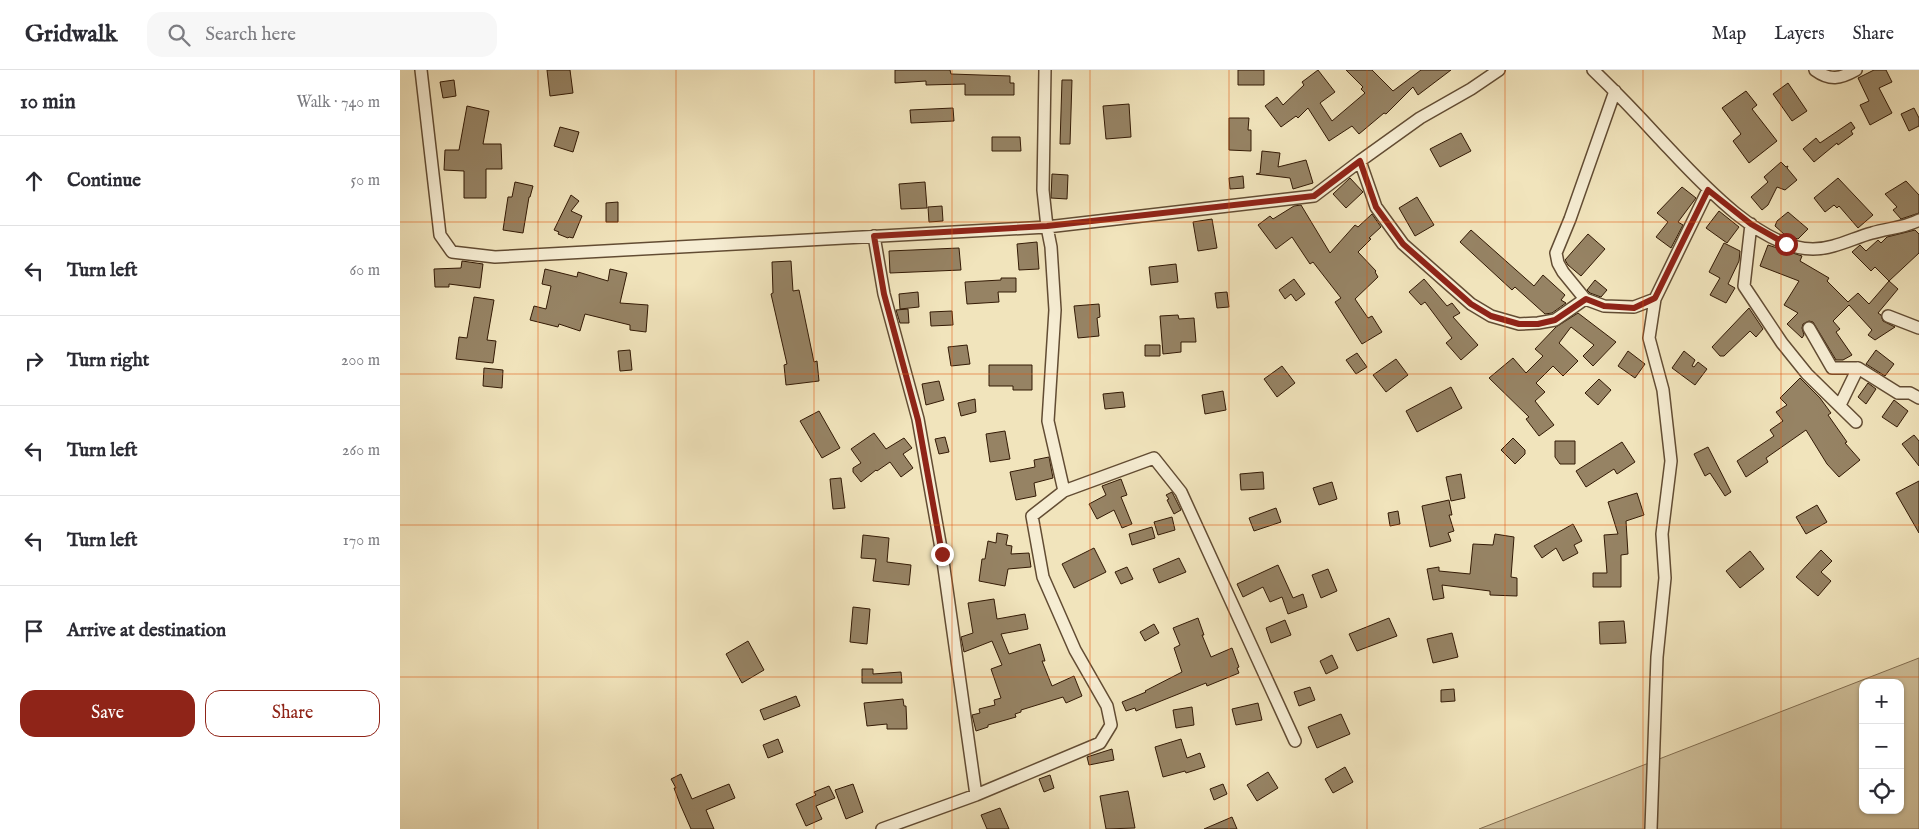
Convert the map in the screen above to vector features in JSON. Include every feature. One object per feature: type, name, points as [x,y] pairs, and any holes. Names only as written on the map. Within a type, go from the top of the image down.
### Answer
[{"type":"street","points":[[421,70],[440,235],[452,252],[495,257],[1047,226],[1314,196],[1420,118],[1471,89],[1499,70]]},
{"type":"street","points":[[1046,70],[1043,190],[1047,226],[1052,247],[1055,310],[1048,421],[1064,490]]},
{"type":"street","points":[[1593,70],[1708,190],[1751,224],[1786,244],[1813,249],[1849,242],[1872,233],[1910,225],[1919,220]]},
{"type":"street","points":[[1815,70],[1825,77],[1838,78],[1856,70]]},
{"type":"street","points":[[1615,91],[1570,219],[1556,253],[1562,272],[1586,299],[1604,306],[1634,308],[1655,298]]},
{"type":"street","points":[[1360,161],[1376,207],[1403,244],[1471,304],[1491,316],[1519,324],[1538,324],[1555,320],[1586,299]]},
{"type":"street","points":[[1651,829],[1657,657],[1665,578],[1662,534],[1672,460],[1663,390],[1649,338],[1655,298],[1708,190]]},
{"type":"street","points":[[1751,224],[1744,286],[1782,343],[1818,384],[1856,422]]},
{"type":"street","points":[[874,236],[884,294],[918,420],[942,554],[976,795]]},
{"type":"street","points":[[1888,316],[1919,328]]},
{"type":"street","points":[[1810,328],[1832,368]]},
{"type":"street","points":[[1818,384],[1832,368],[1858,368],[1898,393],[1910,392],[1919,398]]},
{"type":"street","points":[[1840,405],[1858,368]]},
{"type":"street","points":[[882,829],[976,795],[1100,743],[1111,725],[1107,706],[1075,650],[1043,578],[1032,516],[1064,490],[1154,458],[1181,492],[1295,741]]},
{"type":"shaded area","points":[[1919,658],[1919,829],[1479,829],[1859,681],[1859,814],[1904,814],[1904,679],[1865,679]]},
{"type":"building","points":[[547,70],[570,70],[573,93],[550,96]]},
{"type":"building","points":[[895,70],[950,70],[951,74],[1010,76],[1010,83],[1014,83],[1014,95],[965,95],[965,84],[926,85],[926,81],[895,83]]},
{"type":"building","points":[[1238,70],[1264,70],[1264,85],[1238,85]]},
{"type":"building","points":[[1318,70],[1335,92],[1320,103],[1332,121],[1365,93],[1361,89],[1363,87],[1346,70],[1372,70],[1393,91],[1421,70],[1451,70],[1418,95],[1413,87],[1386,114],[1384,113],[1359,134],[1352,126],[1329,141],[1308,108],[1298,118],[1296,116],[1281,127],[1265,106],[1277,97],[1283,105],[1304,85],[1302,82]]},
{"type":"building","points":[[1874,70],[1886,70],[1892,82],[1879,88],[1892,113],[1870,125],[1860,105],[1869,101],[1858,78]]},
{"type":"building","points":[[454,80],[456,96],[443,98],[440,82]]},
{"type":"building","points":[[1062,80],[1072,80],[1070,144],[1060,144]]},
{"type":"building","points":[[1788,83],[1807,111],[1792,121],[1773,94]]},
{"type":"building","points":[[1746,91],[1757,105],[1752,109],[1777,141],[1749,163],[1733,141],[1741,134],[1722,108]]},
{"type":"building","points":[[1129,104],[1131,137],[1106,139],[1103,106]]},
{"type":"building","points":[[467,106],[489,111],[483,144],[501,144],[502,169],[486,169],[486,198],[464,198],[464,171],[444,170],[445,150],[459,150]]},
{"type":"building","points":[[953,108],[954,121],[911,123],[910,110]]},
{"type":"building","points":[[1914,108],[1919,118],[1919,126],[1909,131],[1901,114]]},
{"type":"building","points":[[1229,118],[1249,118],[1248,130],[1251,130],[1251,151],[1229,150]]},
{"type":"building","points":[[1851,122],[1855,128],[1851,131],[1853,134],[1838,145],[1837,143],[1814,162],[1803,149],[1816,138],[1820,143]]},
{"type":"building","points":[[560,127],[579,132],[573,152],[554,146]]},
{"type":"building","points":[[1461,133],[1471,151],[1440,167],[1430,149]]},
{"type":"building","points":[[992,137],[1020,137],[1021,151],[992,151]]},
{"type":"building","points":[[1262,151],[1280,153],[1278,167],[1306,160],[1313,183],[1293,189],[1290,178],[1256,174],[1260,173]]},
{"type":"building","points":[[1781,162],[1786,167],[1788,166],[1787,168],[1797,180],[1785,190],[1777,187],[1768,205],[1762,210],[1751,197],[1768,182],[1764,177]]},
{"type":"building","points":[[1052,174],[1068,175],[1067,199],[1051,198]]},
{"type":"building","points":[[1243,176],[1244,188],[1230,189],[1229,178]]},
{"type":"building","points":[[1350,178],[1363,192],[1346,208],[1333,194]]},
{"type":"building","points":[[1838,178],[1873,215],[1858,228],[1839,206],[1837,208],[1834,205],[1825,212],[1814,198]]},
{"type":"building","points":[[1906,181],[1919,195],[1919,213],[1901,219],[1893,210],[1897,207],[1885,194]]},
{"type":"building","points":[[515,182],[533,186],[529,197],[523,233],[503,230],[508,197],[512,197]]},
{"type":"building","points":[[925,182],[927,208],[901,209],[899,184]]},
{"type":"building","points":[[1682,187],[1696,198],[1678,222],[1683,225],[1671,248],[1656,237],[1668,222],[1657,213]]},
{"type":"building","points":[[571,195],[579,201],[571,211],[582,216],[573,238],[568,238],[554,230]]},
{"type":"building","points":[[1417,197],[1434,225],[1415,236],[1399,208]]},
{"type":"building","points":[[618,202],[618,222],[606,222],[606,203]]},
{"type":"building","points":[[1301,205],[1330,253],[1355,225],[1358,227],[1372,214],[1381,227],[1358,252],[1376,271],[1378,277],[1355,299],[1368,318],[1372,316],[1382,332],[1362,344],[1335,302],[1341,298],[1313,262],[1310,264],[1292,237],[1276,249],[1258,225],[1270,216],[1273,219],[1294,206]]},
{"type":"building","points":[[942,206],[943,221],[929,222],[928,207]]},
{"type":"building","points":[[1719,211],[1739,227],[1727,243],[1706,228]]},
{"type":"building","points":[[1788,212],[1808,229],[1798,239],[1785,235],[1775,226],[1777,221]]},
{"type":"building","points":[[1212,219],[1217,248],[1198,251],[1193,222]]},
{"type":"building","points":[[1471,230],[1534,286],[1543,275],[1565,295],[1561,300],[1566,303],[1552,313],[1545,314],[1515,287],[1512,290],[1460,242]]},
{"type":"building","points":[[1915,230],[1919,234],[1919,253],[1889,281],[1875,267],[1871,271],[1852,252],[1860,245],[1866,251],[1878,240],[1881,243],[1887,237]]},
{"type":"building","points":[[1588,234],[1605,249],[1581,276],[1565,260]]},
{"type":"building","points":[[1037,242],[1039,269],[1019,270],[1017,244]]},
{"type":"building","points":[[1724,243],[1740,251],[1739,261],[1728,284],[1735,288],[1726,303],[1710,295],[1720,278],[1709,272]]},
{"type":"building","points":[[1768,245],[1802,256],[1800,261],[1829,278],[1827,281],[1848,302],[1858,293],[1869,304],[1889,281],[1898,289],[1878,313],[1883,321],[1895,327],[1875,340],[1868,335],[1872,330],[1849,305],[1833,321],[1840,329],[1836,332],[1852,355],[1843,360],[1836,360],[1813,322],[1809,321],[1803,324],[1804,335],[1802,338],[1787,324],[1798,313],[1784,305],[1799,281],[1760,266]]},
{"type":"building","points":[[959,248],[961,270],[890,273],[889,251]]},
{"type":"building","points":[[462,261],[483,264],[480,288],[449,284],[449,287],[435,287],[434,269],[461,268]]},
{"type":"building","points":[[791,261],[793,291],[799,290],[814,362],[817,361],[819,381],[786,385],[784,365],[787,364],[771,294],[773,293],[772,262]]},
{"type":"building","points":[[1176,264],[1178,282],[1151,285],[1149,267]]},
{"type":"building","points":[[545,269],[577,277],[578,272],[608,281],[610,269],[627,273],[620,303],[648,305],[646,332],[630,330],[630,325],[585,314],[580,331],[559,324],[558,327],[530,320],[534,306],[546,309],[551,286],[542,284]]},
{"type":"building","points":[[1001,278],[1016,278],[1016,292],[998,292],[999,302],[967,304],[965,282],[1001,280]]},
{"type":"building","points":[[1294,279],[1305,294],[1296,301],[1291,294],[1285,299],[1279,290]]},
{"type":"building","points":[[1424,279],[1447,306],[1452,303],[1460,313],[1453,317],[1478,345],[1461,360],[1446,343],[1452,338],[1425,302],[1421,305],[1409,292]]},
{"type":"building","points":[[1595,280],[1607,290],[1601,297],[1587,290]]},
{"type":"building","points":[[918,292],[919,307],[900,309],[899,294]]},
{"type":"building","points":[[1227,292],[1229,307],[1217,308],[1215,293]]},
{"type":"building","points":[[474,297],[494,300],[487,340],[496,341],[493,363],[456,359],[459,337],[467,338]]},
{"type":"building","points":[[1099,304],[1100,317],[1097,318],[1099,336],[1078,338],[1074,306]]},
{"type":"building","points":[[1749,308],[1763,329],[1756,337],[1750,331],[1724,356],[1720,356],[1712,347]]},
{"type":"building","points":[[908,309],[909,323],[900,323],[896,310]]},
{"type":"building","points":[[952,311],[953,325],[931,326],[930,312]]},
{"type":"building","points":[[1578,313],[1616,342],[1593,366],[1583,356],[1594,345],[1571,327],[1559,343],[1578,361],[1563,376],[1553,366],[1536,383],[1545,392],[1535,401],[1554,425],[1539,436],[1526,419],[1529,417],[1489,378],[1513,358],[1526,373],[1543,356],[1535,349],[1556,327]]},
{"type":"building","points":[[1178,315],[1179,319],[1194,318],[1196,342],[1181,342],[1181,352],[1163,354],[1160,316]]},
{"type":"building","points":[[967,345],[970,364],[951,366],[948,347]]},
{"type":"building","points":[[1145,345],[1160,345],[1160,356],[1145,356]]},
{"type":"building","points":[[630,350],[632,370],[620,371],[618,351]]},
{"type":"building","points":[[1876,350],[1894,364],[1885,376],[1866,364]]},
{"type":"building","points":[[1628,351],[1645,364],[1635,378],[1618,366]]},
{"type":"building","points":[[1684,351],[1695,360],[1692,366],[1694,367],[1698,362],[1707,369],[1695,385],[1672,368]]},
{"type":"building","points":[[1357,353],[1367,367],[1356,374],[1346,360]]},
{"type":"building","points":[[1396,359],[1408,375],[1386,392],[1373,375]]},
{"type":"building","points":[[989,365],[1032,365],[1032,390],[1013,390],[1013,386],[989,386]]},
{"type":"building","points":[[1282,366],[1295,383],[1277,397],[1264,379]]},
{"type":"building","points":[[484,368],[503,370],[502,388],[483,386]]},
{"type":"building","points":[[1800,378],[1820,398],[1831,413],[1828,415],[1847,442],[1845,443],[1860,460],[1839,477],[1827,464],[1806,430],[1766,458],[1768,462],[1746,477],[1737,461],[1774,436],[1770,430],[1783,421],[1776,412],[1787,405],[1780,398]]},
{"type":"building","points":[[1599,379],[1611,390],[1598,405],[1585,393]]},
{"type":"building","points":[[939,381],[944,400],[926,405],[922,384]]},
{"type":"building","points":[[1868,383],[1876,389],[1866,404],[1858,397]]},
{"type":"building","points":[[1451,387],[1462,408],[1417,432],[1406,411]]},
{"type":"building","points":[[1223,391],[1226,410],[1205,414],[1202,395]]},
{"type":"building","points":[[1123,392],[1125,407],[1105,409],[1103,394]]},
{"type":"building","points":[[975,399],[976,412],[961,416],[958,403]]},
{"type":"building","points":[[1894,400],[1908,411],[1897,427],[1882,417]]},
{"type":"building","points":[[819,411],[840,448],[822,458],[800,421]]},
{"type":"building","points":[[1005,431],[1010,459],[990,462],[986,434]]},
{"type":"building","points":[[874,433],[886,449],[904,438],[912,448],[903,454],[913,468],[901,477],[890,462],[861,482],[853,472],[853,468],[861,463],[851,449]]},
{"type":"building","points":[[1914,435],[1919,441],[1919,466],[1902,444]]},
{"type":"building","points":[[945,437],[949,452],[939,454],[935,439]]},
{"type":"building","points":[[1513,438],[1525,450],[1525,454],[1515,464],[1501,450]]},
{"type":"building","points":[[1555,441],[1575,441],[1575,464],[1560,464],[1555,457]]},
{"type":"building","points":[[1622,442],[1635,462],[1617,474],[1614,469],[1586,487],[1576,471]]},
{"type":"building","points":[[1708,447],[1731,492],[1725,496],[1710,473],[1705,476],[1694,454]]},
{"type":"building","points":[[1049,457],[1053,478],[1034,483],[1036,496],[1016,500],[1010,472],[1035,467],[1034,460]]},
{"type":"building","points":[[1263,472],[1264,489],[1241,490],[1240,474]]},
{"type":"building","points":[[1461,474],[1465,498],[1451,501],[1446,477]]},
{"type":"building","points":[[841,478],[845,508],[833,509],[830,479]]},
{"type":"building","points":[[1121,479],[1127,495],[1121,497],[1132,524],[1122,528],[1114,510],[1097,519],[1089,504],[1106,495],[1102,486]]},
{"type":"building","points":[[1919,481],[1919,533],[1896,493]]},
{"type":"building","points":[[1332,482],[1337,499],[1319,505],[1313,488]]},
{"type":"building","points":[[1172,492],[1181,510],[1174,514],[1166,495]]},
{"type":"building","points":[[1637,493],[1644,515],[1626,521],[1628,554],[1621,555],[1621,587],[1593,587],[1593,573],[1607,573],[1604,535],[1618,534],[1608,502]]},
{"type":"building","points":[[1449,500],[1452,515],[1449,515],[1454,531],[1448,533],[1451,541],[1430,547],[1422,506]]},
{"type":"building","points":[[1817,505],[1827,522],[1806,534],[1796,517]]},
{"type":"building","points":[[1276,508],[1281,522],[1254,531],[1249,518]]},
{"type":"building","points":[[1398,511],[1400,524],[1390,526],[1388,513]]},
{"type":"building","points":[[1172,517],[1175,530],[1158,535],[1154,522]]},
{"type":"building","points":[[1573,524],[1582,541],[1574,545],[1578,553],[1563,561],[1556,548],[1542,558],[1534,546]]},
{"type":"building","points":[[1152,527],[1155,538],[1132,545],[1129,534]]},
{"type":"building","points":[[997,533],[1008,535],[1006,545],[1012,546],[1011,554],[1029,553],[1031,567],[1008,569],[1005,586],[979,581],[982,559],[985,559],[988,541],[996,543]]},
{"type":"building","points":[[1495,534],[1514,537],[1511,577],[1517,578],[1517,596],[1490,595],[1490,591],[1442,585],[1444,598],[1433,600],[1427,569],[1439,567],[1439,571],[1470,574],[1473,544],[1493,545]]},
{"type":"building","points":[[863,535],[889,538],[887,562],[911,565],[909,585],[873,581],[876,559],[861,558]]},
{"type":"building","points":[[1094,548],[1106,572],[1074,588],[1062,564]]},
{"type":"building","points":[[1821,550],[1832,561],[1821,572],[1831,581],[1818,596],[1796,577]]},
{"type":"building","points":[[1750,551],[1764,569],[1740,588],[1726,571]]},
{"type":"building","points":[[1179,558],[1186,572],[1159,583],[1153,569]]},
{"type":"building","points":[[1278,565],[1293,598],[1303,594],[1307,607],[1288,614],[1282,597],[1270,602],[1263,587],[1243,597],[1237,584]]},
{"type":"building","points":[[1127,567],[1133,579],[1121,584],[1115,572]]},
{"type":"building","points":[[1328,569],[1337,591],[1321,598],[1312,575]]},
{"type":"building","points":[[994,599],[997,619],[1025,614],[1028,629],[1001,634],[1009,654],[1040,644],[1045,661],[1042,661],[1052,686],[1074,676],[1082,696],[1066,703],[1063,697],[1021,710],[1021,712],[1015,714],[1016,717],[988,725],[988,727],[976,731],[972,715],[980,713],[979,709],[995,705],[994,700],[1001,698],[991,669],[1002,665],[992,641],[964,652],[961,637],[973,633],[968,603]]},
{"type":"building","points":[[853,607],[870,609],[867,644],[850,642]]},
{"type":"building","points":[[1198,618],[1204,635],[1202,635],[1211,657],[1232,648],[1239,667],[1237,668],[1239,673],[1207,686],[1206,683],[1136,711],[1135,708],[1126,711],[1122,702],[1146,692],[1182,672],[1174,648],[1180,645],[1173,628]]},
{"type":"building","points":[[1389,618],[1397,636],[1357,651],[1349,634]]},
{"type":"building","points":[[1285,620],[1291,635],[1271,643],[1266,628]]},
{"type":"building","points":[[1624,621],[1626,643],[1600,644],[1599,622]]},
{"type":"building","points":[[1154,624],[1159,633],[1145,641],[1140,632]]},
{"type":"building","points":[[1452,633],[1458,657],[1433,663],[1427,639]]},
{"type":"building","points":[[748,641],[764,670],[742,683],[726,654]]},
{"type":"building","points":[[1332,655],[1338,668],[1326,674],[1320,661]]},
{"type":"building","points":[[862,669],[873,669],[873,674],[901,672],[902,683],[862,683]]},
{"type":"building","points":[[1310,687],[1315,700],[1299,706],[1294,692]]},
{"type":"building","points":[[1454,689],[1455,701],[1441,702],[1441,690]]},
{"type":"building","points":[[796,696],[800,706],[764,720],[760,710]]},
{"type":"building","points":[[903,699],[904,706],[906,706],[907,729],[887,729],[887,724],[867,726],[864,703]]},
{"type":"building","points":[[1258,703],[1262,720],[1236,725],[1232,709]]},
{"type":"building","points":[[1192,707],[1194,725],[1176,728],[1173,710]]},
{"type":"building","points":[[1341,714],[1350,734],[1317,748],[1308,727]]},
{"type":"building","points":[[778,739],[783,752],[768,758],[763,745]]},
{"type":"building","points":[[1181,739],[1187,758],[1200,753],[1205,767],[1163,777],[1155,747]]},
{"type":"building","points":[[1112,749],[1114,760],[1089,765],[1087,757]]},
{"type":"building","points":[[1345,767],[1353,782],[1333,793],[1325,779]]},
{"type":"building","points":[[1268,772],[1278,788],[1257,801],[1247,785]]},
{"type":"building","points":[[681,774],[692,799],[729,784],[735,798],[706,810],[714,829],[691,829],[671,779]]},
{"type":"building","points":[[1050,775],[1054,788],[1044,792],[1039,779]]},
{"type":"building","points":[[853,784],[863,812],[846,819],[835,790]]},
{"type":"building","points":[[1223,784],[1227,794],[1214,800],[1210,789]]},
{"type":"building","points":[[829,786],[835,798],[816,806],[822,819],[806,826],[796,804],[816,795],[814,792]]},
{"type":"building","points":[[1128,791],[1135,828],[1106,829],[1100,796]]},
{"type":"building","points":[[1000,808],[1009,829],[987,829],[981,815]]},
{"type":"building","points":[[1232,817],[1237,829],[1204,829]]},
{"type":"route","points":[[942,554],[918,420],[884,294],[874,236],[1047,226],[1314,196],[1360,161],[1376,207],[1403,244],[1471,304],[1491,316],[1519,324],[1538,324],[1555,320],[1586,299],[1604,306],[1634,308],[1655,298],[1708,190],[1759,230],[1786,244]]}]
